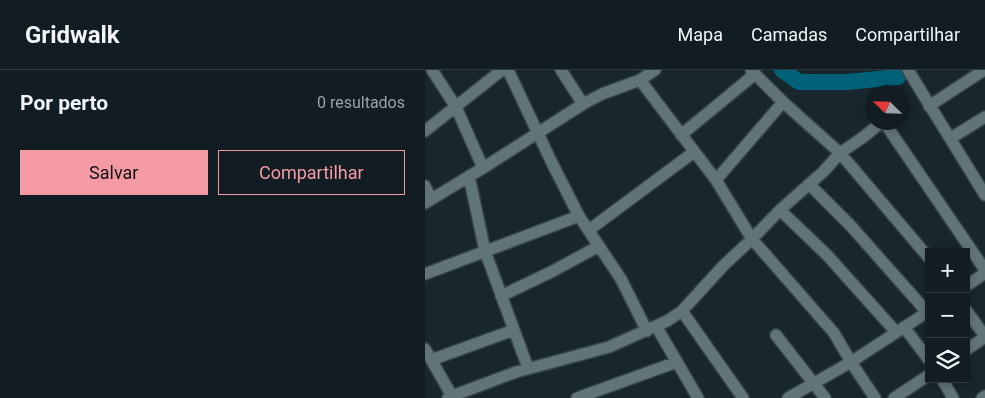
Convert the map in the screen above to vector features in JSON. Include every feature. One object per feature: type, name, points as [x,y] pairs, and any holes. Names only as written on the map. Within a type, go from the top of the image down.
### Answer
[{"type":"street","points":[[432,70],[456,107],[483,168]]},
{"type":"street","points":[[425,131],[502,70]]},
{"type":"street","points":[[508,70],[579,216],[651,328],[677,362],[698,398]]},
{"type":"street","points":[[561,70],[583,104]]},
{"type":"street","points":[[425,186],[428,201],[583,104],[602,94],[639,80],[655,70]]},
{"type":"street","points":[[907,70],[985,195]]},
{"type":"street","points":[[929,106],[984,70]]},
{"type":"street","points":[[681,135],[753,72],[783,102],[840,153],[925,253]]},
{"type":"street","points":[[639,80],[716,180],[752,239],[834,333],[875,398]]},
{"type":"street","points":[[716,180],[783,102]]},
{"type":"street","points":[[951,138],[985,117]]},
{"type":"street","points":[[425,349],[451,397],[528,368],[609,347],[651,328],[682,311],[710,279],[780,210],[824,171],[840,153],[872,130]]},
{"type":"street","points":[[888,130],[985,271],[970,283]]},
{"type":"street","points":[[589,230],[694,152]]},
{"type":"street","points":[[469,176],[485,251],[528,368]]},
{"type":"street","points":[[809,184],[850,225],[925,309]]},
{"type":"street","points":[[780,210],[827,255],[925,356]]},
{"type":"street","points":[[425,274],[579,216]]},
{"type":"street","points":[[501,296],[553,272],[599,246]]},
{"type":"street","points":[[682,311],[743,398]]},
{"type":"street","points":[[788,398],[851,362],[925,314]]},
{"type":"street","points":[[970,316],[985,337],[970,347]]},
{"type":"street","points":[[431,360],[514,330]]},
{"type":"street","points":[[776,334],[825,398]]},
{"type":"street","points":[[577,398],[605,393],[677,362]]},
{"type":"street","points":[[894,398],[925,378]]},
{"type":"street","points":[[944,383],[953,398]]},
{"type":"waterway","points":[[782,70],[799,82],[847,82],[898,77]]}]
